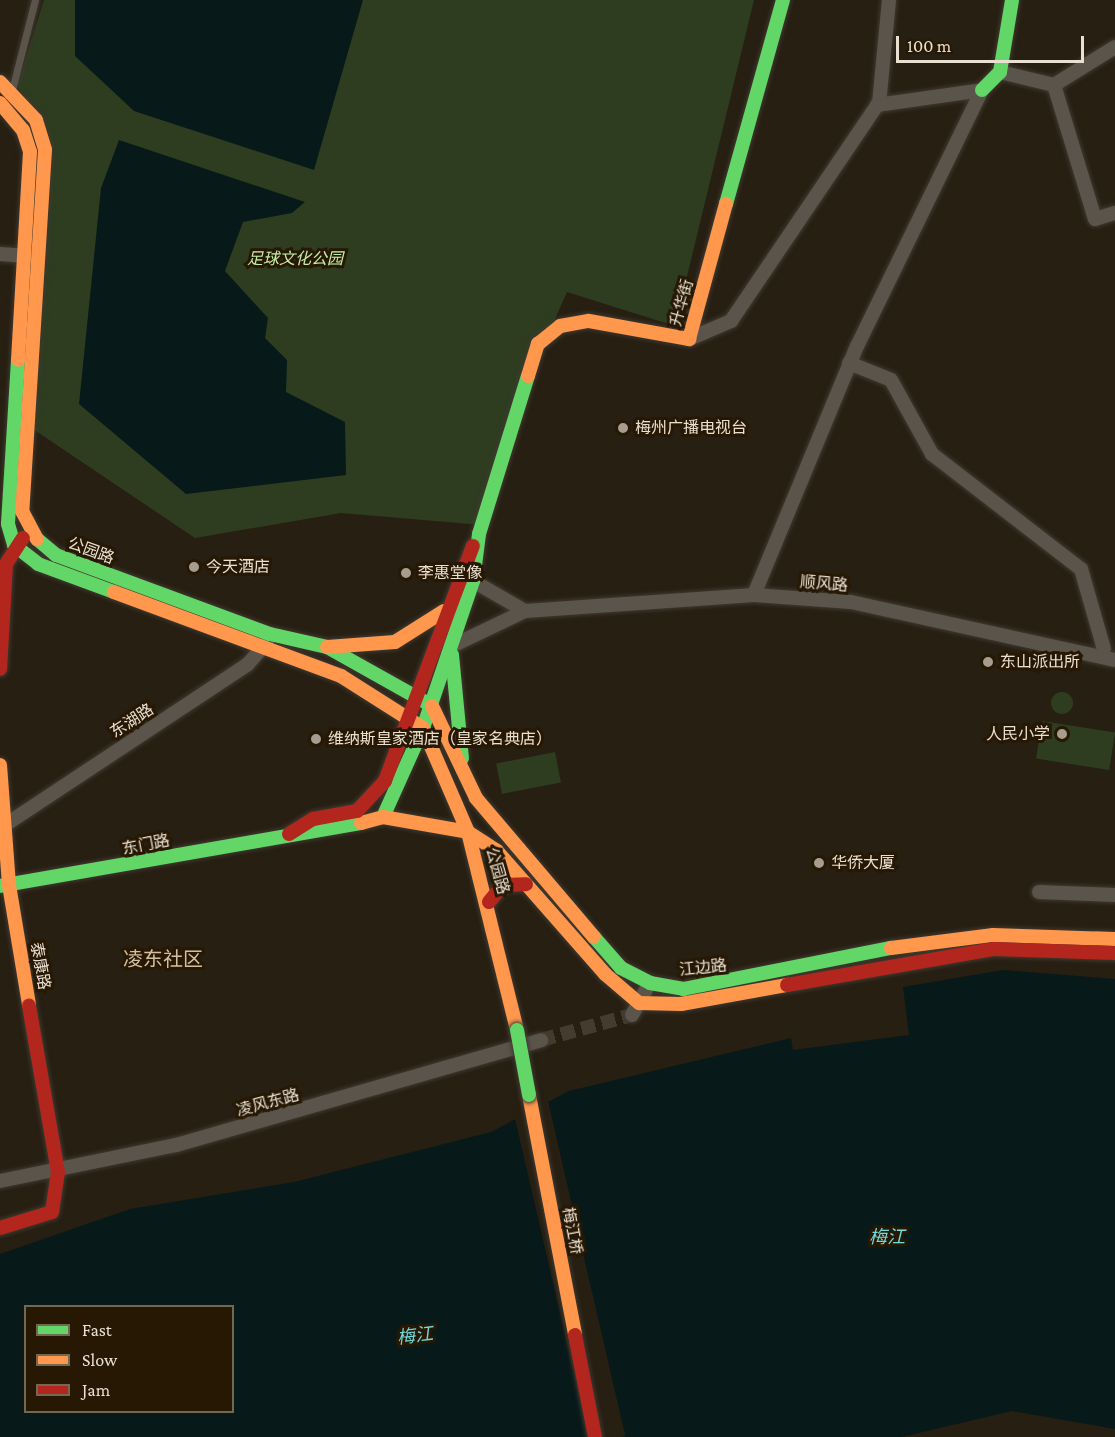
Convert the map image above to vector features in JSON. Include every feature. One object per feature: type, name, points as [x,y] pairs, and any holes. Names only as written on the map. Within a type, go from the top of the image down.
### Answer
[{"type":"main road","name":"升华街","points":[[407,717],[444,611],[479,534],[538,344],[560,326],[589,321],[689,339],[783,0]]},
{"type":"main road","points":[[982,90],[1000,72],[1012,0]]},
{"type":"main road","points":[[0,669],[6,564],[15,544],[30,533],[22,511],[40,257],[45,150],[36,120],[6,86]]},
{"type":"main road","points":[[0,103],[23,130],[30,152],[8,524],[15,544]]},
{"type":"main road","name":"公园路","points":[[30,533],[56,555],[268,640],[370,690],[423,728],[468,832],[489,902],[517,1030]]},
{"type":"main road","name":"升华街","points":[[423,728],[473,581],[479,534]]},
{"type":"main road","name":"公园路","points":[[15,544],[38,564],[268,640],[327,647],[432,706]]},
{"type":"main road","points":[[327,647],[395,642],[444,611]]},
{"type":"main road","points":[[452,646],[463,770]]},
{"type":"main road","name":"江边路","points":[[432,706],[476,798],[616,964],[650,983],[683,989],[898,947],[993,936],[1115,939]]},
{"type":"main road","name":"东门路","points":[[289,834],[313,819],[357,810],[372,799],[407,717]]},
{"type":"main road","points":[[423,728],[383,817],[468,832],[496,851],[635,1009]]},
{"type":"main road","name":"泰康路","points":[[0,765],[5,885],[58,1172],[52,1212],[0,1228]]},
{"type":"main road","name":"东门路","points":[[5,885],[289,834],[319,834],[383,817]]},
{"type":"main road","points":[[489,902],[503,885],[526,884]]},
{"type":"main road","name":"江边路","points":[[635,1009],[681,1004],[993,949],[1115,953]]},
{"type":"main road","name":"梅江桥","points":[[517,1030],[595,1437]]},
{"type":"street","points":[[689,339],[731,321],[879,105],[889,0]]},
{"type":"street","points":[[1000,72],[1054,85],[1115,47]]},
{"type":"street","points":[[1054,85],[1095,219],[1115,213]]},
{"type":"street","points":[[879,105],[982,90]]},
{"type":"street","points":[[754,595],[849,363],[982,90]]},
{"type":"street","points":[[0,254],[40,257]]},
{"type":"street","points":[[849,363],[891,380],[932,454],[1081,569],[1104,649]]},
{"type":"street","points":[[473,581],[525,611]]},
{"type":"street","name":"顺风路","points":[[452,646],[525,611],[754,595],[851,602],[1115,660]]},
{"type":"street","name":"东湖路","points":[[2,827],[248,664],[268,640]]},
{"type":"street","points":[[1039,891],[1115,895]]},
{"type":"street","points":[[635,1009],[650,983]]},
{"type":"street","name":"凌风东路","points":[[0,1181],[58,1172],[267,1121],[491,1050],[541,1040]]},
{"type":"lane","points":[[6,86],[35,0]]},
{"type":"green space","name":"足球文化公园","points":[[44,0],[754,0],[675,326],[567,292],[529,377],[482,525],[341,513],[195,538],[24,423],[44,132],[17,86]]},
{"type":"green space","points":[[1062,692],[1070,695],[1073,703],[1070,711],[1062,714],[1054,711],[1051,703],[1054,695]]},
{"type":"green space","points":[[1042,721],[1115,733],[1109,770],[1036,759]]},
{"type":"green space","points":[[555,752],[561,782],[502,794],[496,763]]},
{"type":"water","points":[[75,0],[363,0],[314,170],[134,111],[75,56]]},
{"type":"water","points":[[119,140],[305,202],[292,213],[243,222],[225,271],[268,318],[265,338],[287,360],[286,392],[345,422],[346,475],[186,494],[79,404],[101,188]]},
{"type":"water","name":"梅江","points":[[1003,970],[1115,979],[1115,1429],[1012,1411],[902,1437],[0,1437],[0,1254],[130,1209],[294,1182],[491,1132],[569,1091],[791,1038],[793,1050],[909,1035],[903,987]]},
{"type":"pier","points":[[547,1097],[625,1436],[589,1437],[512,1105]]},
{"type":"tunnel","points":[[541,1040],[632,1015]]},
{"type":"traffic: fast","points":[[726,204],[783,0]]},
{"type":"traffic: fast","points":[[982,90],[1000,72],[1012,0]]},
{"type":"traffic: fast","points":[[18,360],[8,524],[14,545],[38,564],[114,592]]},
{"type":"traffic: fast","points":[[383,817],[423,728],[473,581],[479,534],[528,376]]},
{"type":"traffic: fast","points":[[37,539],[56,555],[270,634],[327,647],[432,706]]},
{"type":"traffic: fast","points":[[452,655],[462,759]]},
{"type":"traffic: fast","points":[[0,886],[361,823]]},
{"type":"traffic: fast","points":[[594,937],[621,968],[650,983],[683,989],[891,948]]},
{"type":"traffic: fast","points":[[517,1030],[529,1095]]},
{"type":"traffic: slow","points":[[0,82],[36,120],[45,150],[22,511],[37,539]]},
{"type":"traffic: slow","points":[[0,103],[23,130],[30,152],[18,360]]},
{"type":"traffic: slow","points":[[528,376],[538,344],[560,326],[589,321],[689,339],[726,204]]},
{"type":"traffic: slow","points":[[114,592],[341,676],[423,728]]},
{"type":"traffic: slow","points":[[327,647],[395,642],[444,611]]},
{"type":"traffic: slow","points":[[432,706],[476,798],[594,937]]},
{"type":"traffic: slow","points":[[423,728],[468,832],[517,1030]]},
{"type":"traffic: slow","points":[[0,765],[9,885],[29,1005]]},
{"type":"traffic: slow","points":[[361,823],[383,817],[468,832],[497,851],[605,974],[639,1003],[681,1004],[787,985]]},
{"type":"traffic: slow","points":[[891,948],[993,935],[1115,939]]},
{"type":"traffic: slow","points":[[529,1095],[575,1335]]},
{"type":"traffic: jam","points":[[0,669],[6,564],[23,538]]},
{"type":"traffic: jam","points":[[289,834],[313,819],[357,811],[385,781],[473,546]]},
{"type":"traffic: jam","points":[[489,902],[503,885],[526,884]]},
{"type":"traffic: jam","points":[[787,985],[993,949],[1115,953]]},
{"type":"traffic: jam","points":[[0,1228],[52,1212],[58,1172],[29,1005]]},
{"type":"traffic: jam","points":[[575,1335],[595,1437]]},
{"type":"place","name":"梅州广播电视台","points":[[623,428]]},
{"type":"place","name":"今天酒店","points":[[194,567]]},
{"type":"place","name":"李惠堂像","points":[[406,573]]},
{"type":"place","name":"东山派出所","points":[[988,662]]},
{"type":"place","name":"人民小学","points":[[1062,734]]},
{"type":"place","name":"维纳斯皇家酒店（皇家名典店）","points":[[316,739]]},
{"type":"place","name":"华侨大厦","points":[[819,863]]},
{"type":"district","name":"凌东社区","points":[[163,959]]}]
